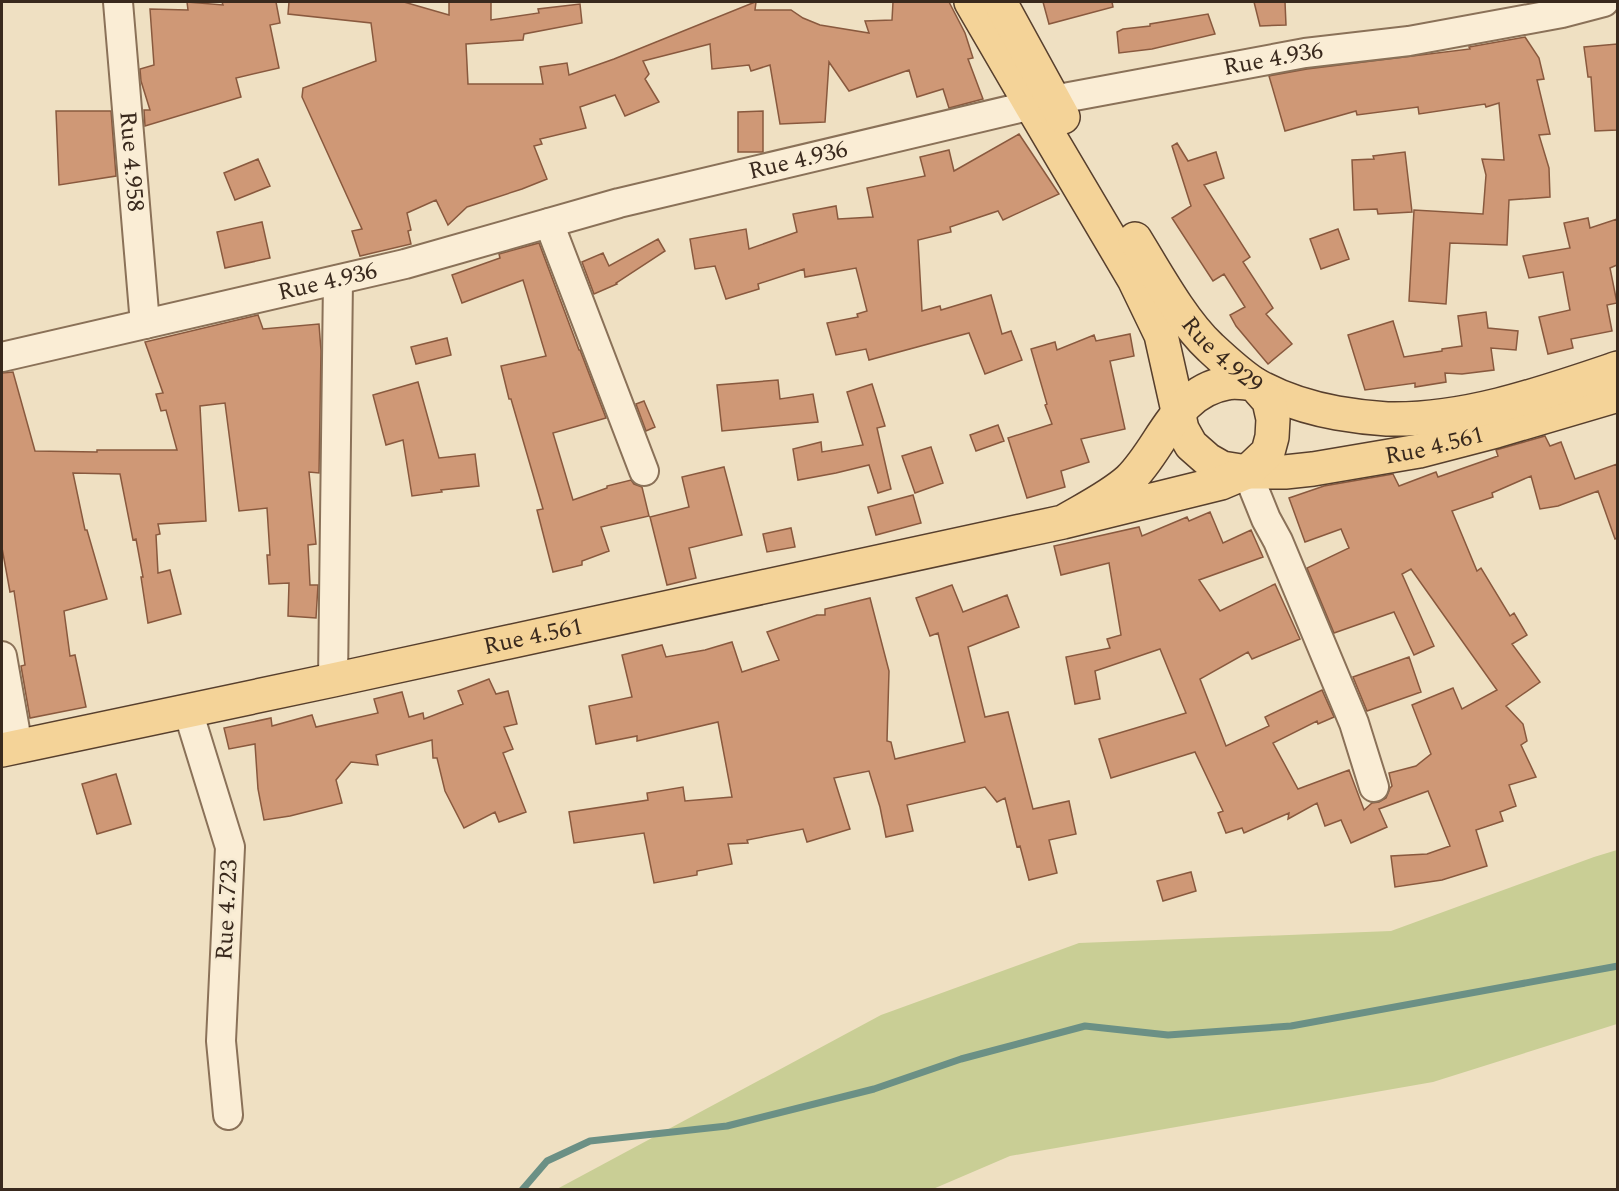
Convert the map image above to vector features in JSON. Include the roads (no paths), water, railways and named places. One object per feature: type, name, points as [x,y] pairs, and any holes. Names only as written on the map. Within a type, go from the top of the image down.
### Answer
[{"type":"main road","name":"Rue 4.929","points":[[971,2],[1042,103],[1080,148],[1175,303],[1208,346],[1254,384],[1277,396],[1317,409],[1386,419],[1422,418],[1457,414],[1491,406],[1565,386],[1617,368]]},
{"type":"main road","name":"Rue 4.929","points":[[1000,2],[1042,103],[1161,335],[1177,413],[1182,429],[1191,445]]},
{"type":"main road","points":[[1177,413],[1194,396],[1210,387],[1229,382],[1254,384],[1269,401],[1273,419],[1272,437],[1268,452],[1247,472]]},
{"type":"main road","name":"Rue 4.561","points":[[1191,445],[1208,460],[1222,468],[1247,472],[1313,469],[1419,451],[1617,395]]},
{"type":"main road","name":"Rue 4.561","points":[[1063,522],[1111,493],[1129,479],[1157,444],[1177,413]]},
{"type":"main road","name":"Rue 4.561","points":[[10,748],[1063,522],[1221,483],[1247,472]]},
{"type":"street","name":"Rue 4.958","points":[[118,2],[145,324]]},
{"type":"street","name":"Rue 4.936","points":[[2,357],[405,264],[619,203],[1042,103],[1305,53],[1408,41],[1562,7],[1604,2]]},
{"type":"street","points":[[549,223],[644,471]]},
{"type":"street","points":[[333,680],[338,280]]},
{"type":"street","points":[[1247,472],[1354,723],[1374,787]]},
{"type":"street","points":[[2,656],[10,748]]},
{"type":"street","name":"Rue 4.723","points":[[188,711],[230,847],[221,1041],[228,1115]]},
{"type":"waterway","points":[[522,1190],[547,1161],[590,1141],[727,1126],[874,1089],[961,1059],[1085,1026],[1168,1035],[1291,1026],[1618,966]]}]
